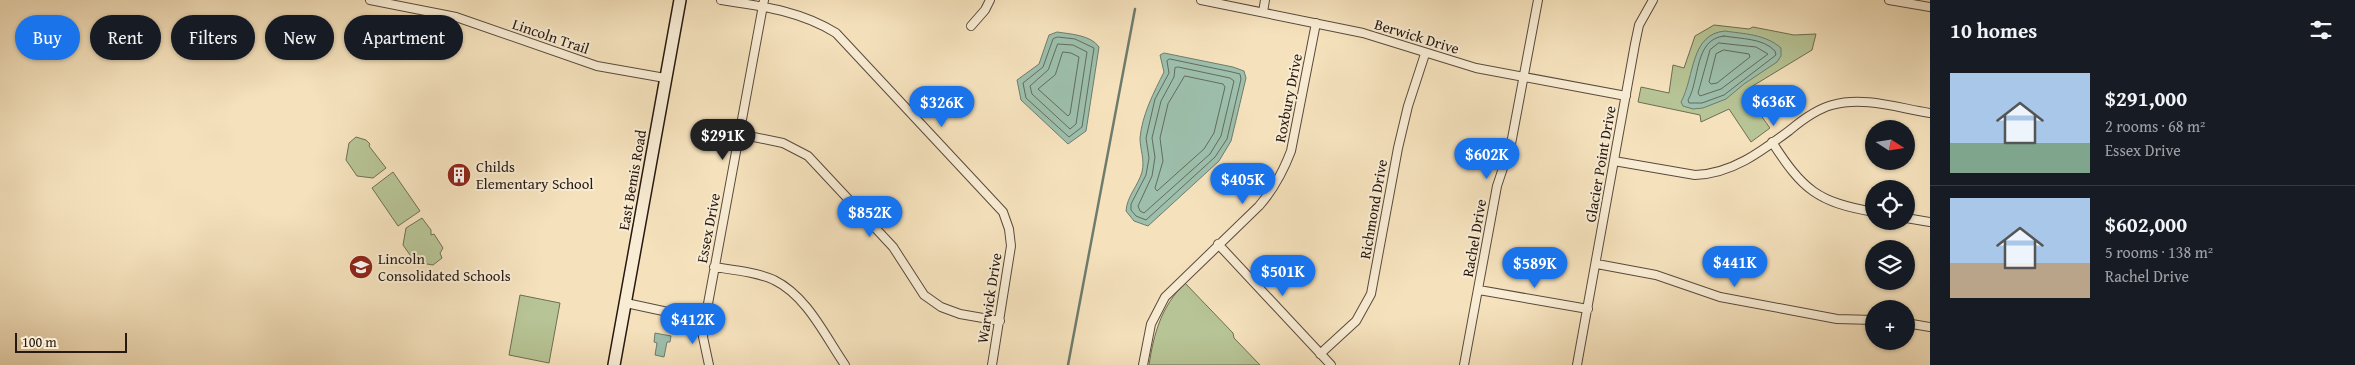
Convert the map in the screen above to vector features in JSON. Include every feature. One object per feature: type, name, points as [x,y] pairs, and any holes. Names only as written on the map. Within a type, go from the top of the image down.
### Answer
[{"type":"street","name":"Lincoln Trail","points":[[370,0],[456,17],[597,66],[665,78]]},
{"type":"street","name":"East Bemis Road","points":[[614,365],[680,0]]},
{"type":"street","name":"Warwick Drive","points":[[722,0],[764,3],[806,17],[836,33],[1003,212],[1009,229],[1011,246],[992,365]]},
{"type":"street","points":[[971,26],[985,10],[990,0]]},
{"type":"street","name":"Berwick Drive","points":[[1201,0],[1363,33],[1425,54],[1476,68],[1626,96]]},
{"type":"street","points":[[1262,12],[1265,0]]},
{"type":"street","name":"Rachel Drive","points":[[1464,365],[1497,186],[1511,144],[1538,0]]},
{"type":"street","name":"Glacier Point Drive","points":[[1577,365],[1597,264],[1639,25],[1653,0]]},
{"type":"street","points":[[1889,0],[1930,5]]},
{"type":"street","name":"Essex Drive","points":[[709,365],[703,337],[705,320],[764,3]]},
{"type":"street","name":"Roxbury Drive","points":[[1143,365],[1151,324],[1165,296],[1263,201],[1272,191],[1283,171],[1291,151],[1316,23]]},
{"type":"street","name":"Richmond Drive","points":[[1320,354],[1356,321],[1371,294],[1403,124],[1425,54]]},
{"type":"street","points":[[1614,161],[1695,175],[1707,175],[1724,171],[1745,161],[1819,110],[1838,103],[1866,102],[1930,113]]},
{"type":"street","points":[[739,134],[782,143],[808,156],[893,247],[924,295],[941,307],[960,314],[1000,321]]},
{"type":"street","points":[[1772,142],[1795,176],[1808,189],[1833,203],[1865,210]]},
{"type":"street","points":[[1915,220],[1930,222]]},
{"type":"street","points":[[1218,244],[1331,365]]},
{"type":"street","points":[[1597,264],[1656,275],[1720,297],[1837,318],[1865,320]]},
{"type":"street","points":[[714,267],[762,276],[785,286],[801,300],[845,365]]},
{"type":"street","points":[[1479,290],[1588,309]]},
{"type":"street","points":[[626,303],[705,320]]},
{"type":"street","points":[[1915,324],[1930,327]]},
{"type":"shaded area","points":[[1714,25],[1749,29],[1753,27],[1794,35],[1816,34],[1812,50],[1751,87],[1747,96],[1770,128],[1751,142],[1729,109],[1701,122],[1700,115],[1638,102],[1641,87],[1669,93],[1673,65],[1684,68],[1695,36]]},
{"type":"shaded area","points":[[356,137],[366,140],[370,144],[369,146],[386,168],[373,178],[357,176],[346,160],[349,143]]},
{"type":"shaded area","points":[[393,172],[420,211],[398,226],[372,188]]},
{"type":"shaded area","points":[[422,218],[431,230],[431,235],[434,234],[443,248],[440,253],[442,258],[433,265],[415,262],[403,245],[406,228]]},
{"type":"shaded area","points":[[1185,283],[1233,333],[1234,338],[1260,365],[1149,365],[1156,331],[1164,311]]},
{"type":"shaded area","points":[[520,295],[560,303],[549,363],[509,355]]},
{"type":"water","points":[[1725,31],[1754,35],[1775,43],[1781,48],[1781,56],[1777,62],[1744,84],[1726,99],[1703,108],[1693,109],[1683,106],[1681,102],[1699,48],[1705,40],[1714,34]]},
{"type":"water","points":[[1057,32],[1086,38],[1099,47],[1086,131],[1068,144],[1021,100],[1017,80],[1039,64],[1049,35]]},
{"type":"water","points":[[1164,53],[1233,67],[1244,71],[1246,78],[1231,141],[1219,161],[1148,226],[1134,221],[1126,211],[1128,201],[1142,172],[1141,129],[1149,104],[1164,72],[1160,55]]},
{"type":"water","points":[[655,333],[671,336],[670,342],[667,342],[664,357],[655,355],[657,343],[654,342]]},
{"type":"waterway","points":[[1068,365],[1135,9]]},
{"type":"place","name":"Childs Elementary School","points":[[459,175]]},
{"type":"place","name":"Lincoln Consolidated Schools","points":[[361,267]]}]
